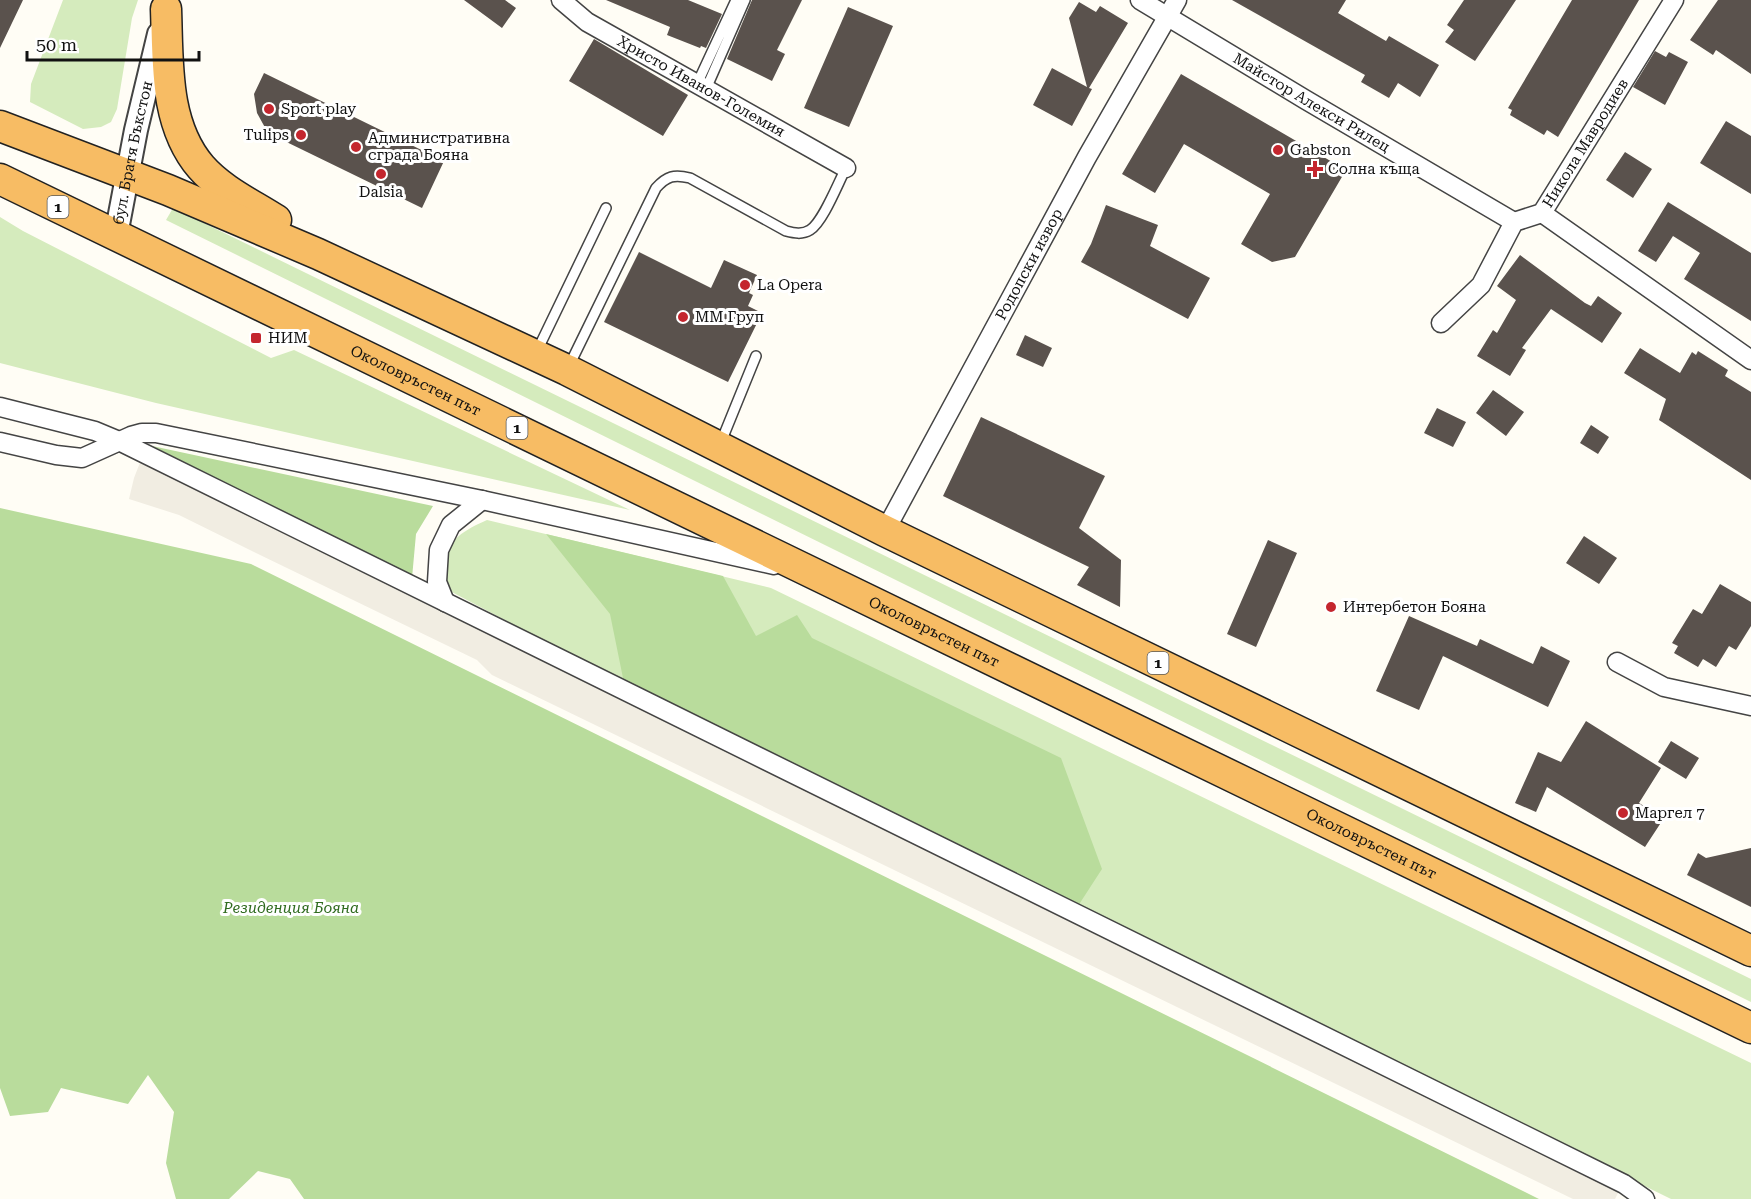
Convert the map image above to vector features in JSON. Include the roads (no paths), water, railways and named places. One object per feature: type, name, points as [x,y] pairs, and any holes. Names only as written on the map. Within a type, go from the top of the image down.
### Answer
[{"type":"highway","points":[[166,4],[170,87],[177,124],[186,144],[201,167],[226,190],[282,224],[318,254]]},
{"type":"highway","name":"1","points":[[0,126],[127,174],[318,254],[567,370],[885,531],[1751,951]]},
{"type":"highway","name":"1","points":[[0,179],[116,235]]},
{"type":"highway","name":"Околовръстен път","points":[[116,235],[1751,1028]]},
{"type":"street","name":"Христо Иванов-Големия","points":[[561,0],[587,22],[846,168]]},
{"type":"street","name":"Майстор Алекси Рилец","points":[[1140,0],[1514,222]]},
{"type":"street","name":"Родопски извор","points":[[885,531],[1087,157],[1177,0]]},
{"type":"street","name":"Никола Мавродиев","points":[[1514,222],[1542,213],[1674,0]]},
{"type":"street","name":"бул. Братя Бъкстон","points":[[116,235],[127,174],[166,4]]},
{"type":"street","points":[[1542,213],[1751,360]]},
{"type":"street","points":[[1442,323],[1481,285],[1514,222]]},
{"type":"street","points":[[0,406],[95,431],[119,441],[1624,1184],[1644,1199]]},
{"type":"street","points":[[0,442],[56,455],[82,458],[142,433],[156,433],[482,500],[820,575]]},
{"type":"street","points":[[445,602],[436,582],[438,550],[451,525],[482,500]]},
{"type":"street","points":[[1617,662],[1664,687],[1751,706]]},
{"type":"lane","points":[[701,86],[736,0]]},
{"type":"lane","points":[[701,86],[745,0]]},
{"type":"lane","points":[[567,370],[656,188],[665,178],[677,175],[690,178],[786,231],[799,234],[811,230],[819,220],[846,168]]},
{"type":"lane","points":[[535,355],[606,208]]},
{"type":"lane","points":[[719,447],[756,356]]},
{"type":"place","name":"Sport play","points":[[269,109]]},
{"type":"place","name":"Tulips","points":[[301,135]]},
{"type":"place","name":"Административна сграда Бояна","points":[[356,147]]},
{"type":"place","name":"Gabston","points":[[1278,150]]},
{"type":"place","name":"Солна къща","points":[[1315,169]]},
{"type":"place","name":"Dalsia","points":[[381,174]]},
{"type":"place","name":"La Opera","points":[[745,285]]},
{"type":"place","name":"ММ Груп","points":[[683,317]]},
{"type":"place","name":"НИМ","points":[[256,338]]},
{"type":"place","name":"Интербетон Бояна","points":[[1331,607]]},
{"type":"place","name":"Маргел 7","points":[[1623,813]]},
{"type":"park label","name":"Резиденция Бояна","points":[[291,908]]}]
